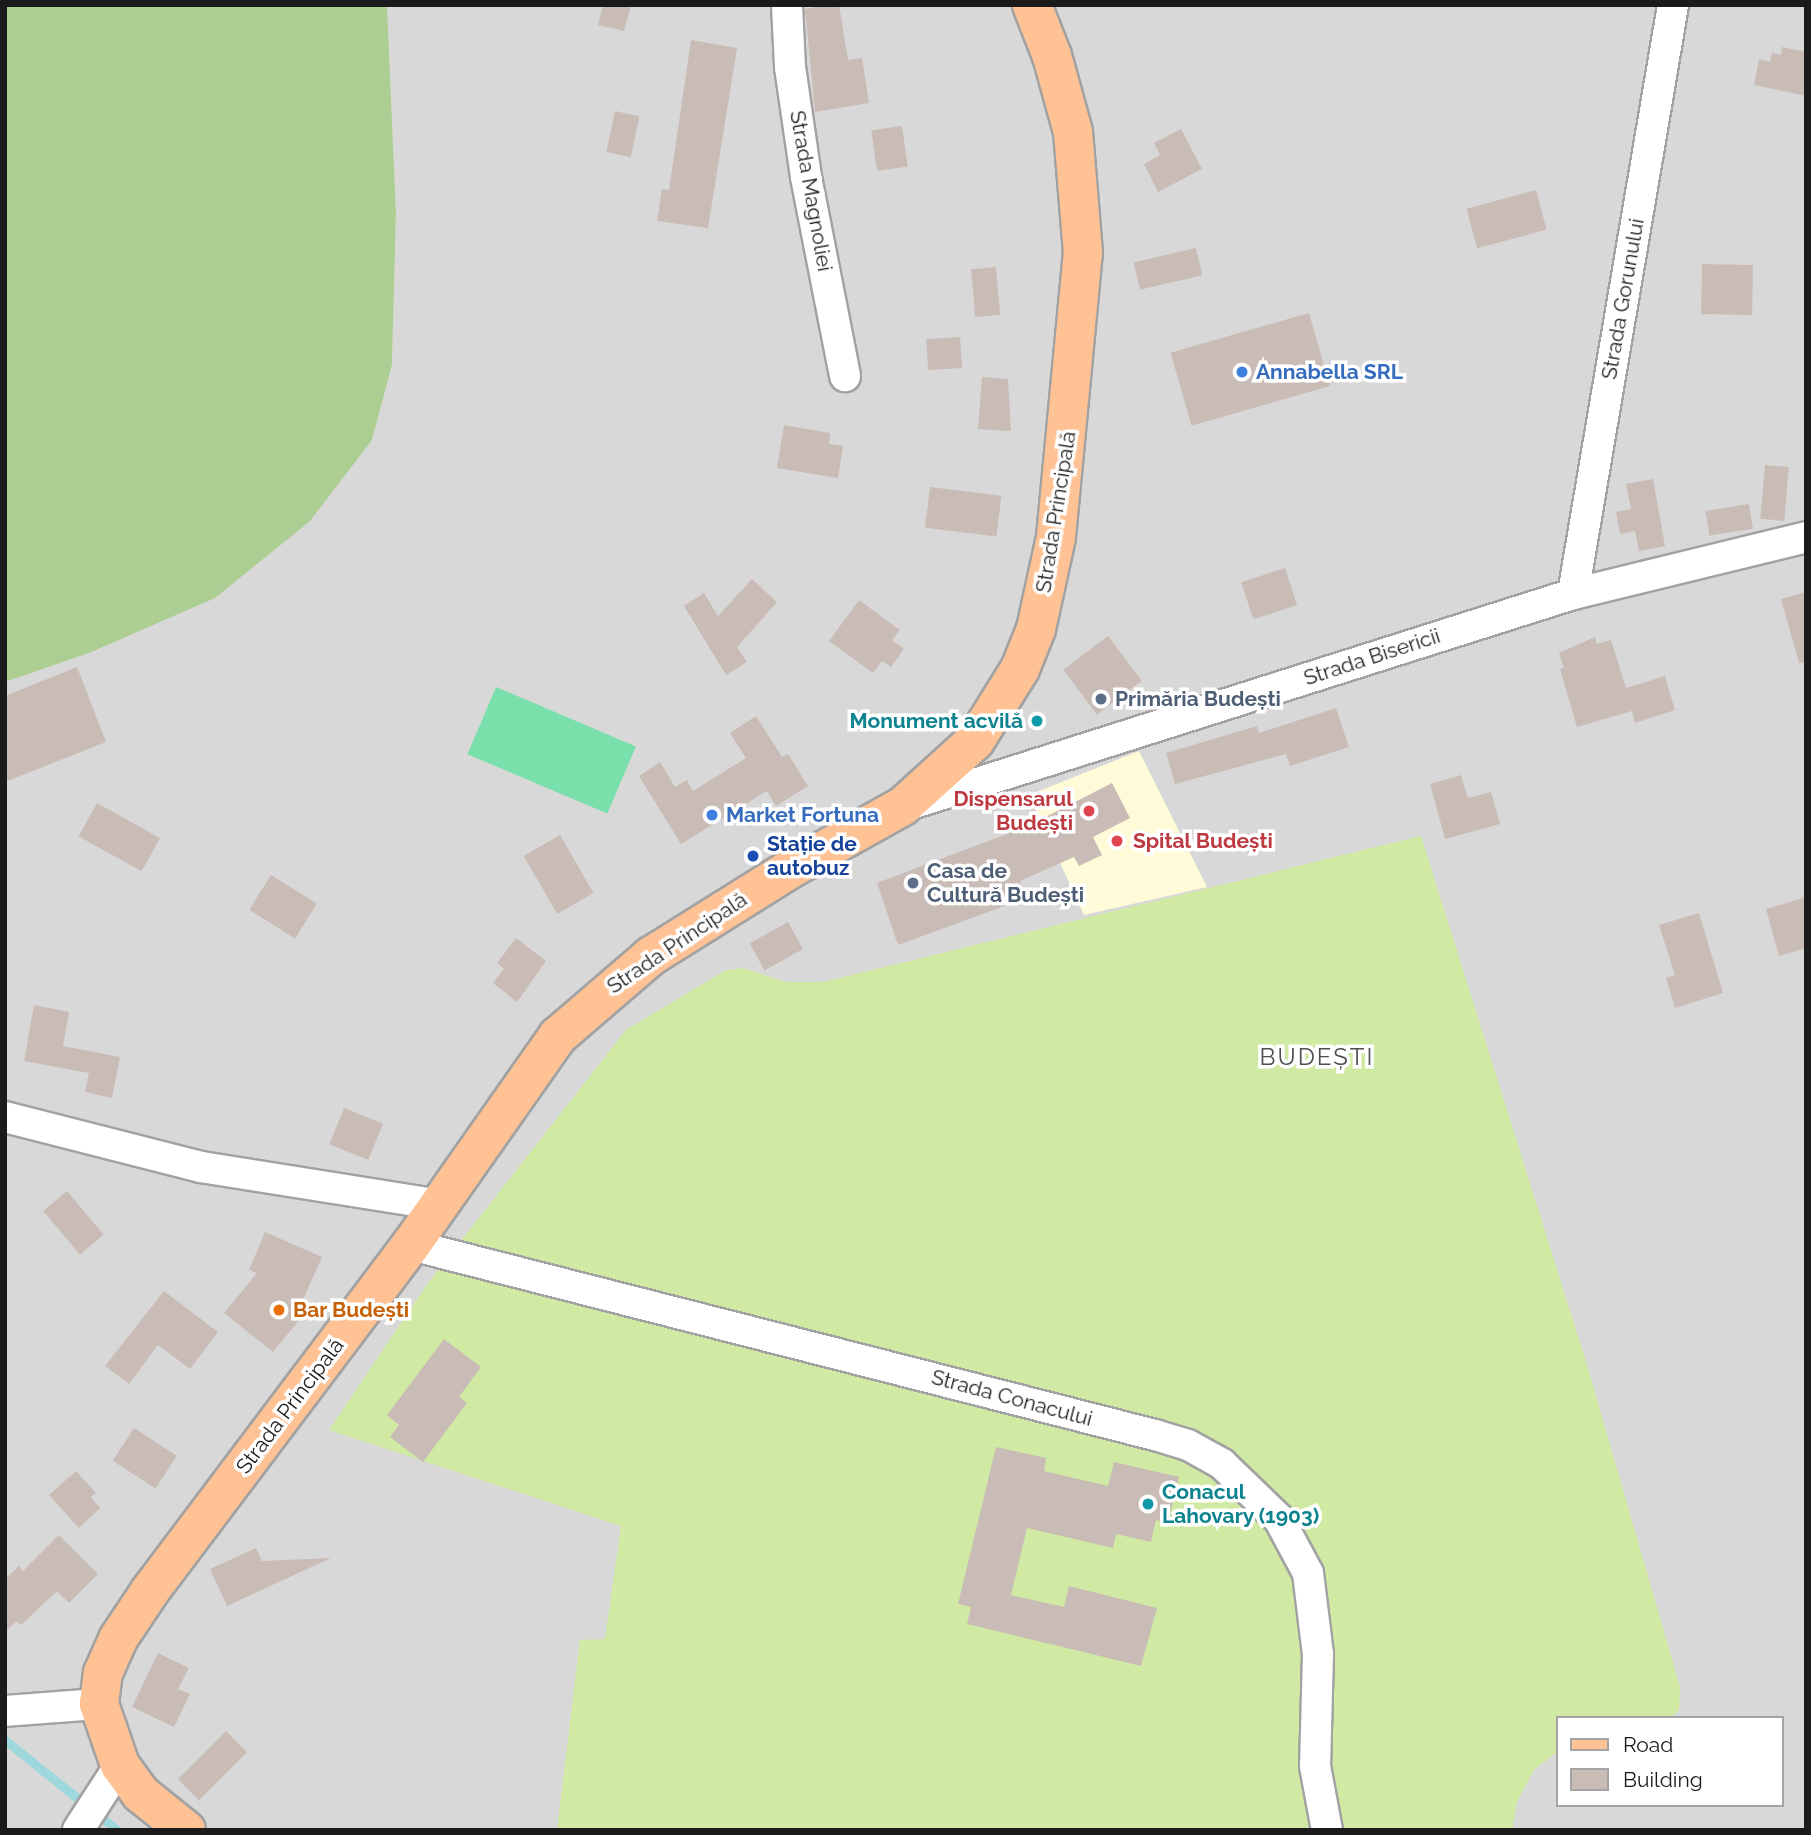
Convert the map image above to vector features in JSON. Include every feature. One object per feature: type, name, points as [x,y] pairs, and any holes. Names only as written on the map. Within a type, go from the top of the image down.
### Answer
[{"type":"main road","name":"Strada Principală","points":[[186,1830],[141,1794],[97,1799],[99,1704],[103,1673],[118,1639],[150,1591],[411,1245],[533,1067],[574,1020],[613,984],[699,924],[904,806],[949,769],[998,710],[1036,629],[1056,537],[1079,310],[1082,204],[1066,101],[1032,5]]},
{"type":"street","name":"Strada Magnoliei","points":[[787,5],[790,67],[806,177],[845,376]]},
{"type":"street","name":"Strada Gorunului","points":[[1573,594],[1673,5]]},
{"type":"street","name":"Strada Bisericii","points":[[904,806],[1573,594],[1806,537]]},
{"type":"street","points":[[5,1118],[201,1167],[440,1205]]},
{"type":"street","name":"Strada Conacului","points":[[411,1245],[1155,1435],[1188,1445],[1222,1464],[1279,1519],[1308,1573],[1318,1654],[1315,1766],[1327,1830]]},
{"type":"street","points":[[5,1710],[99,1704]]},
{"type":"shaded area","points":[[387,5],[1806,5],[1806,1830],[5,1830],[5,682],[89,653],[372,440],[392,365],[396,213]]},
{"type":"shaded area","name":"Spital Budești","points":[[1139,751],[1207,887],[1084,915],[1029,795]]},
{"type":"green space","points":[[5,5],[387,5],[396,213],[392,365],[372,440],[310,521],[215,598],[89,653],[5,682]]},
{"type":"green space","points":[[496,687],[636,746],[607,814],[467,754]]},
{"type":"green space","points":[[1421,836],[1587,1365],[1680,1687],[1679,1710],[1673,1716],[1556,1716],[1556,1753],[1534,1770],[1517,1802],[1512,1830],[557,1830],[580,1640],[605,1639],[621,1526],[329,1430],[428,1283],[626,1030],[726,970],[743,968],[786,982],[823,982]]},
{"type":"building","points":[[603,5],[631,5],[624,31],[598,25]]},
{"type":"building","points":[[839,5],[848,60],[862,58],[869,103],[815,112],[805,9]]},
{"type":"building","points":[[691,40],[737,48],[708,228],[657,221],[662,189],[669,190]]},
{"type":"building","points":[[1782,47],[1806,52],[1806,96],[1754,85],[1759,59],[1770,62],[1772,53],[1781,55]]},
{"type":"building","points":[[615,111],[639,116],[631,157],[606,152]]},
{"type":"building","points":[[902,126],[908,167],[877,171],[871,130]]},
{"type":"building","points":[[1181,129],[1202,169],[1158,192],[1144,164],[1160,155],[1154,143]]},
{"type":"building","points":[[1536,190],[1547,230],[1477,248],[1466,209]]},
{"type":"building","points":[[1196,248],[1202,275],[1140,290],[1134,262]]},
{"type":"building","points":[[1702,264],[1753,265],[1752,315],[1701,314]]},
{"type":"building","points":[[996,267],[1000,315],[975,317],[971,269]]},
{"type":"building","points":[[1309,313],[1330,386],[1192,426],[1171,353]]},
{"type":"building","points":[[960,337],[962,368],[928,370],[926,339]]},
{"type":"building","points":[[982,377],[1008,379],[1011,431],[978,429]]},
{"type":"building","points":[[784,425],[830,433],[829,444],[843,446],[838,478],[777,468]]},
{"type":"building","points":[[1765,465],[1789,467],[1784,521],[1760,519]]},
{"type":"building","points":[[1653,479],[1665,546],[1639,551],[1635,531],[1620,534],[1616,512],[1631,509],[1626,484]]},
{"type":"building","points":[[930,487],[1001,496],[996,536],[925,528]]},
{"type":"building","points":[[1749,504],[1753,529],[1709,536],[1706,511]]},
{"type":"building","points":[[1285,568],[1297,605],[1253,619],[1241,582]]},
{"type":"building","points":[[752,579],[777,602],[737,647],[747,662],[726,675],[684,606],[704,593],[718,616]]},
{"type":"building","points":[[1806,592],[1806,662],[1799,663],[1781,599]]},
{"type":"building","points":[[859,600],[900,630],[892,640],[904,649],[891,667],[882,661],[873,673],[829,641]]},
{"type":"building","points":[[1108,636],[1142,681],[1097,714],[1063,670]]},
{"type":"building","points":[[1595,637],[1597,644],[1611,640],[1626,688],[1665,676],[1675,710],[1635,723],[1632,711],[1577,727],[1560,669],[1564,668],[1559,653]]},
{"type":"building","points":[[77,667],[106,742],[5,782],[5,696]]},
{"type":"building","points":[[1336,708],[1349,747],[1290,766],[1286,754],[1175,784],[1166,753],[1257,726],[1259,733]]},
{"type":"building","points":[[756,716],[782,757],[788,754],[808,786],[776,806],[767,791],[681,844],[639,776],[660,762],[675,787],[687,780],[693,791],[746,758],[730,733]]},
{"type":"building","points":[[1461,775],[1468,798],[1491,792],[1500,824],[1445,839],[1430,784]]},
{"type":"building","points":[[1112,783],[1130,818],[1093,837],[1102,855],[1079,866],[1074,857],[1020,881],[1026,898],[898,945],[877,883],[1028,826]]},
{"type":"building","points":[[97,803],[160,838],[142,871],[79,836]]},
{"type":"building","points":[[560,835],[594,893],[557,914],[524,856]]},
{"type":"building","points":[[271,875],[317,904],[295,938],[249,910]]},
{"type":"building","points":[[1806,897],[1806,948],[1779,956],[1766,909]]},
{"type":"building","points":[[1699,913],[1723,993],[1675,1008],[1666,978],[1675,975],[1659,925]]},
{"type":"building","points":[[788,922],[803,949],[765,970],[750,943]]},
{"type":"building","points":[[516,938],[546,961],[517,1002],[493,983],[504,969],[497,963]]},
{"type":"building","points":[[34,1005],[69,1012],[63,1046],[120,1057],[112,1098],[85,1092],[89,1073],[24,1061]]},
{"type":"building","points":[[344,1108],[383,1124],[368,1160],[329,1144]]},
{"type":"building","points":[[67,1191],[104,1235],[80,1255],[43,1211]]},
{"type":"building","points":[[265,1232],[322,1257],[301,1304],[310,1307],[273,1352],[224,1313],[257,1273],[249,1270]]},
{"type":"building","points":[[164,1291],[218,1332],[190,1369],[158,1345],[129,1384],[105,1366]]},
{"type":"building","points":[[444,1339],[481,1367],[459,1397],[467,1403],[423,1462],[390,1437],[399,1425],[387,1415]]},
{"type":"building","points":[[134,1428],[177,1456],[156,1488],[113,1461]]},
{"type":"building","points":[[996,1447],[1046,1458],[1044,1471],[1108,1486],[1114,1462],[1179,1477],[1168,1523],[1156,1520],[1151,1542],[1116,1534],[1113,1548],[1027,1528],[1011,1595],[1064,1607],[1069,1586],[1157,1608],[1141,1666],[967,1624],[971,1607],[958,1604]]},
{"type":"building","points":[[76,1471],[96,1493],[91,1497],[100,1508],[79,1528],[49,1495]]},
{"type":"building","points":[[59,1535],[98,1574],[69,1603],[57,1591],[21,1625],[17,1621],[5,1632],[5,1579],[19,1566],[23,1571]]},
{"type":"building","points":[[256,1548],[262,1561],[331,1558],[227,1606],[210,1569]]},
{"type":"building","points":[[158,1653],[189,1668],[178,1689],[190,1694],[174,1727],[132,1707]]},
{"type":"building","points":[[226,1731],[247,1752],[199,1800],[178,1779]]},
{"type":"waterway","points":[[5,1740],[117,1830]]},
{"type":"place","name":"Annabella SRL","points":[[1242,372]]},
{"type":"place","name":"Primăria Budești","points":[[1101,699]]},
{"type":"place","name":"Monument acvilă","points":[[1037,721]]},
{"type":"place","name":"Dispensarul Budești","points":[[1089,811]]},
{"type":"place","name":"Market Fortuna","points":[[712,815]]},
{"type":"place","name":"Spital Budești","points":[[1117,841]]},
{"type":"place","name":"Stație de autobuz","points":[[753,856]]},
{"type":"place","name":"Casa de Cultură Budești","points":[[913,883]]},
{"type":"place","name":"Bar Budești","points":[[279,1310]]},
{"type":"place","name":"Conacul Lahovary (1903)","points":[[1148,1504]]},
{"type":"district","name":"BUDEȘTI","points":[[1317,1057]]}]
